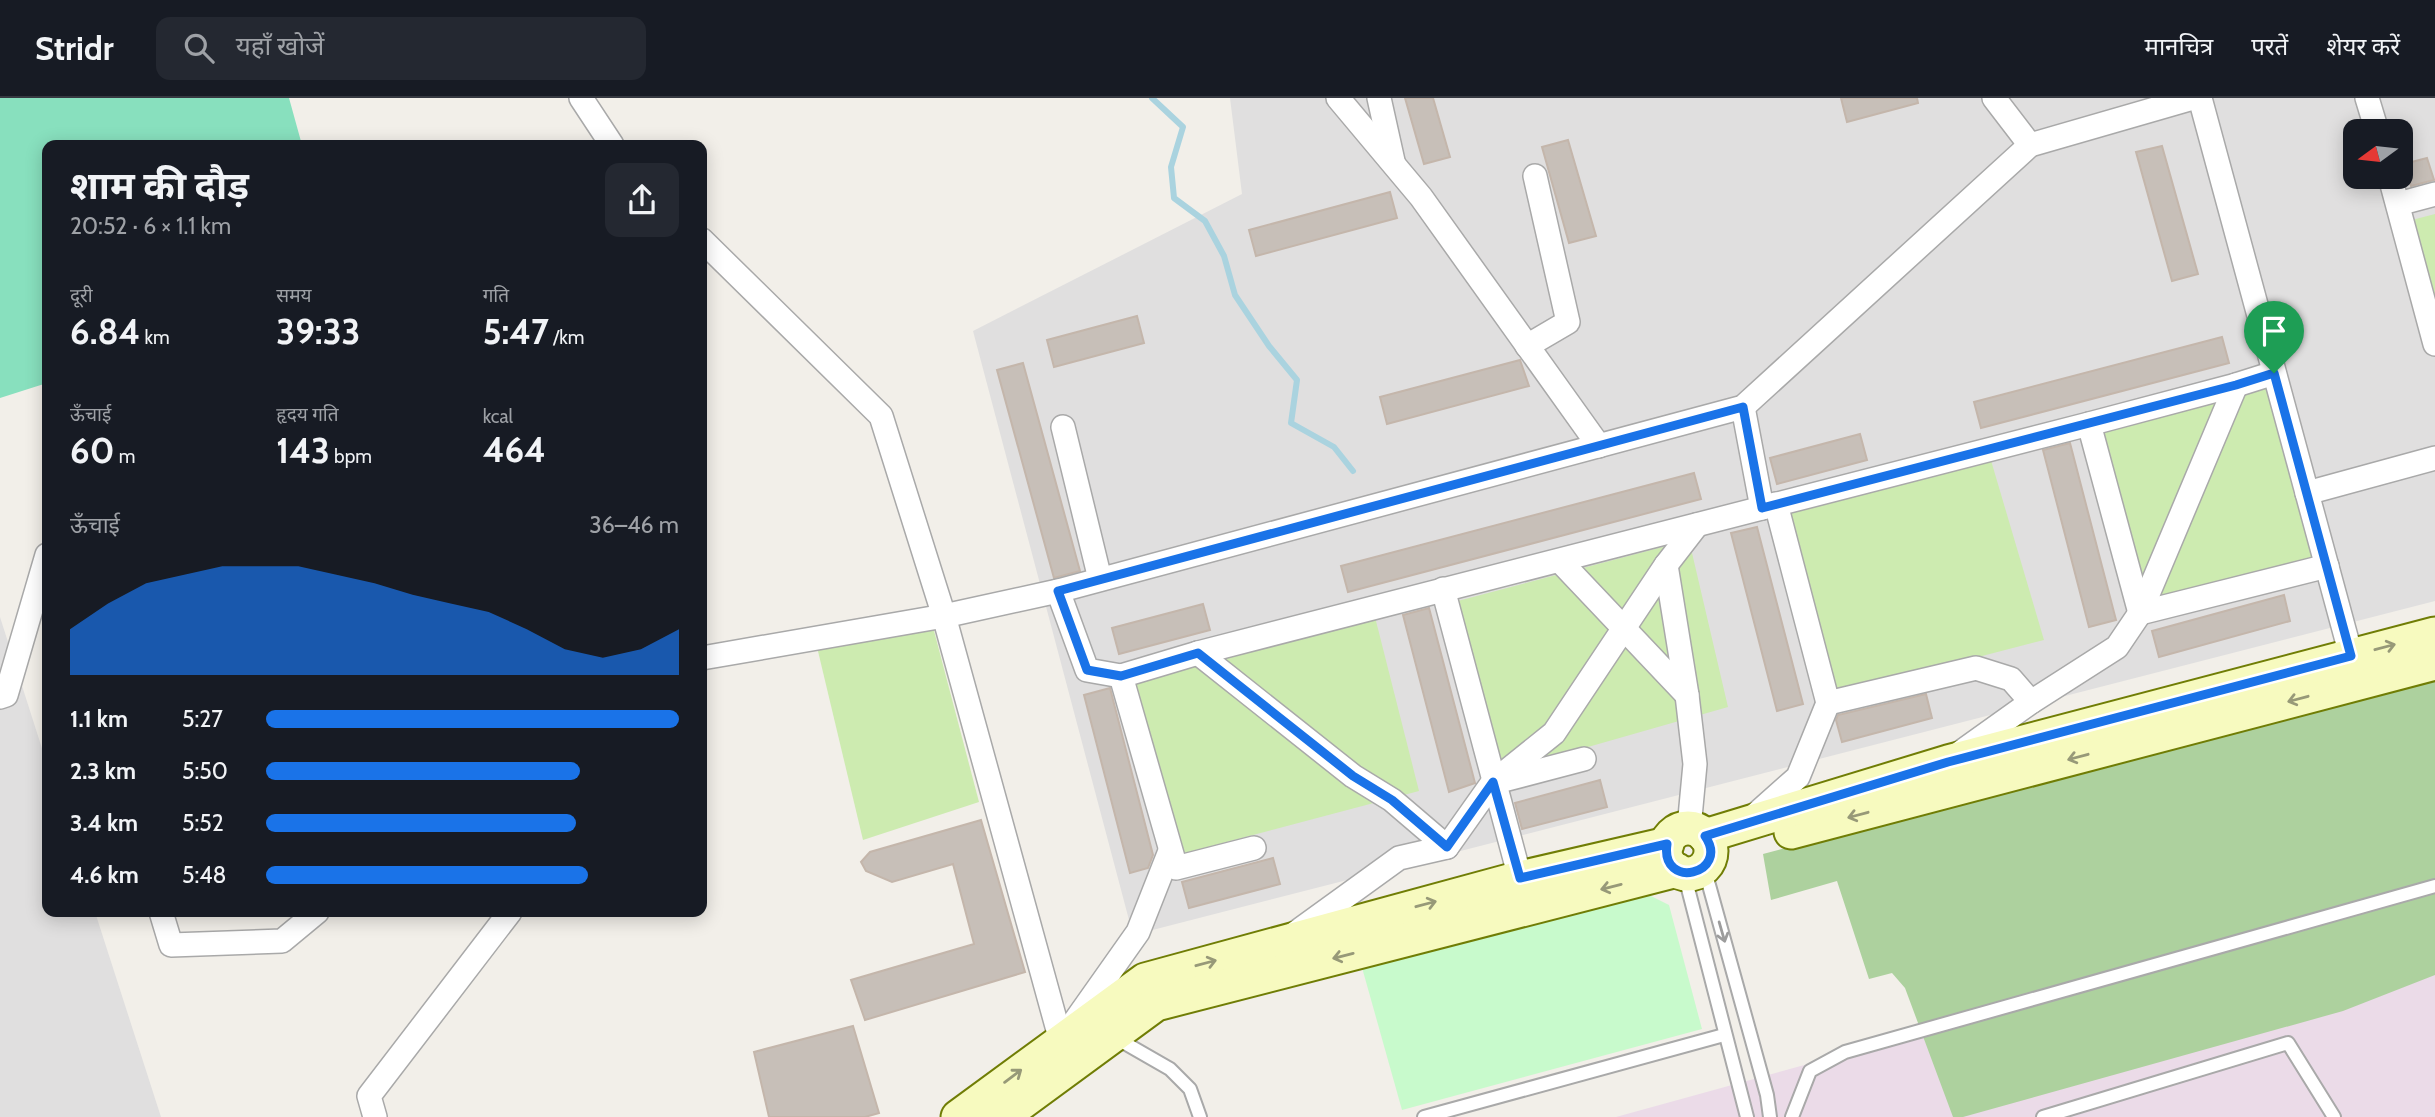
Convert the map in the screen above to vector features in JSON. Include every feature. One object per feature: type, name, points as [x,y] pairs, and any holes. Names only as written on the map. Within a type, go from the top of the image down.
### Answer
[{"type":"street","points":[[581,98],[609,140]]},
{"type":"street","points":[[1338,98],[1421,197],[1599,446]]},
{"type":"street","points":[[1379,98],[1393,164]]},
{"type":"street","points":[[1994,98],[2030,145]]},
{"type":"street","points":[[707,657],[944,616],[1058,591],[1743,407],[2030,145],[2193,98]]},
{"type":"street","points":[[2200,98],[2355,670]]},
{"type":"street","points":[[2367,98],[2373,119]]},
{"type":"street","points":[[1527,346],[1568,322],[1535,176]]},
{"type":"street","points":[[2394,189],[2435,344]]},
{"type":"street","points":[[2398,204],[2435,194]]},
{"type":"street","points":[[707,245],[881,416],[944,616],[1071,1050]]},
{"type":"street","points":[[1058,591],[1087,670],[1121,676],[1198,653],[2089,424],[2274,373]]},
{"type":"street","points":[[1948,762],[2031,702],[2117,648],[2140,613],[2236,385]]},
{"type":"street","points":[[1743,407],[1769,506],[1828,703],[1798,777],[1747,823]]},
{"type":"street","points":[[2089,424],[2140,613]]},
{"type":"street","points":[[1063,427],[1100,579]]},
{"type":"street","points":[[2307,493],[2435,458]]},
{"type":"street","points":[[1280,944],[1399,858],[1447,847],[1493,782],[1554,733],[1666,565],[1697,525]]},
{"type":"street","points":[[1560,561],[1687,695]]},
{"type":"street","points":[[1666,565],[1695,764],[1691,853]]},
{"type":"street","points":[[2140,613],[2327,566]]},
{"type":"street","points":[[0,697],[6,695],[42,572]]},
{"type":"street","points":[[1443,589],[1520,878]]},
{"type":"street","points":[[1002,1117],[1145,980],[1280,944],[1491,902],[1691,853],[2355,670],[2435,634]]},
{"type":"street","points":[[1198,653],[1353,776],[1392,800],[1447,847]]},
{"type":"street","points":[[958,1117],[1071,1050],[1112,1036],[1156,1004],[1491,902],[1520,878],[1691,853],[1747,823],[1948,762],[2355,670],[2435,663]]},
{"type":"street","points":[[1828,703],[1976,668],[2011,679],[2031,702]]},
{"type":"street","points":[[1121,676],[1176,868],[1254,848]]},
{"type":"street","points":[[1493,782],[1584,760]]},
{"type":"street","points":[[1071,1050],[1138,932],[1170,851]]},
{"type":"street","points":[[163,917],[171,945],[282,941],[311,917]]},
{"type":"street","points":[[375,1117],[369,1096],[506,917]]},
{"type":"lane","points":[[1691,853],[1724,1035],[1747,1117]]},
{"type":"lane","points":[[1691,853],[1767,1095],[1770,1117]]},
{"type":"lane","points":[[1792,1117],[1810,1072],[1845,1052],[2435,886]]},
{"type":"lane","points":[[1424,1117],[1724,1035]]},
{"type":"lane","points":[[1112,1036],[1170,1069],[1190,1089],[1200,1117]]},
{"type":"lane","points":[[2043,1117],[2288,1043],[2334,1117]]},
{"type":"shaded area","points":[[1230,98],[2435,98],[2435,601],[1133,935],[973,331],[1242,194]]},
{"type":"shaded area","points":[[0,617],[42,748],[42,917],[97,917],[161,1117],[0,1117]]},
{"type":"shaded area","points":[[2435,891],[2435,1117],[1616,1117]]},
{"type":"green space","points":[[0,98],[289,98],[301,140],[42,140],[42,385],[0,398]]},
{"type":"green space","points":[[2435,214],[2435,313],[2408,221]]},
{"type":"green space","points":[[2268,384],[2315,561],[2144,605],[2093,431]]},
{"type":"green space","points":[[1990,457],[2044,640],[1836,694],[1783,514]]},
{"type":"green space","points":[[1689,540],[1728,707],[1504,771],[1454,602]]},
{"type":"green space","points":[[1375,617],[1419,791],[1181,854],[1131,681]]},
{"type":"green space","points":[[933,627],[979,802],[863,840],[817,647]]},
{"type":"green space","points":[[2435,678],[2435,975],[2343,1011],[1963,1117],[1953,1117],[1905,988],[1892,973],[1869,979],[1837,881],[1771,900],[1763,854]]},
{"type":"green space","points":[[1641,891],[1669,905],[1702,1029],[1402,1110],[1361,964]]},
{"type":"building","points":[[1405,98],[1433,98],[1450,157],[1424,164]]},
{"type":"building","points":[[1841,98],[1917,98],[1918,103],[1847,122]]},
{"type":"building","points":[[1568,140],[1596,236],[1569,243],[1542,147]]},
{"type":"building","points":[[2162,146],[2198,274],[2172,281],[2136,152]]},
{"type":"building","points":[[2427,158],[2434,180],[2413,185],[2413,162]]},
{"type":"building","points":[[1390,192],[1397,218],[1256,256],[1249,230]]},
{"type":"building","points":[[1137,316],[1144,343],[1054,367],[1047,340]]},
{"type":"building","points":[[2222,337],[2229,363],[1981,428],[1974,402]]},
{"type":"building","points":[[1520,360],[1529,386],[1387,424],[1380,397]]},
{"type":"building","points":[[1023,363],[1080,571],[1054,578],[997,370]]},
{"type":"building","points":[[1860,434],[1867,460],[1777,484],[1770,458]]},
{"type":"building","points":[[2070,443],[2116,620],[2089,627],[2043,450]]},
{"type":"building","points":[[1694,473],[1701,499],[1348,592],[1341,566]]},
{"type":"building","points":[[1757,527],[1803,704],[1777,711],[1731,533]]},
{"type":"building","points":[[2284,595],[2290,621],[2159,657],[2152,631]]},
{"type":"building","points":[[1203,604],[1210,630],[1119,654],[1112,628]]},
{"type":"building","points":[[1429,608],[1475,783],[1449,792],[1403,615]]},
{"type":"building","points":[[1110,688],[1153,855],[1148,868],[1130,873],[1084,695]]},
{"type":"building","points":[[1926,694],[1932,718],[1842,742],[1836,720],[1838,715]]},
{"type":"building","points":[[1600,780],[1607,807],[1522,829],[1515,803]]},
{"type":"building","points":[[981,820],[1025,972],[865,1020],[851,980],[974,944],[953,864],[892,882],[866,871],[861,862],[870,852]]},
{"type":"building","points":[[1273,858],[1280,884],[1189,908],[1182,882]]},
{"type":"building","points":[[853,1026],[879,1113],[865,1117],[769,1117],[754,1052]]},
{"type":"waterway","points":[[1152,98],[1183,127],[1171,167],[1174,198],[1205,221],[1224,256],[1235,295],[1269,346],[1297,380],[1291,423],[1334,447],[1353,471]]},
{"type":"route","points":[[2274,373],[2351,656],[1948,762],[1705,836],[1710,846],[1709,860],[1704,867],[1691,873],[1684,873],[1671,865],[1667,858],[1667,844],[1520,878],[1493,782],[1447,847],[1392,800],[1353,776],[1198,653],[1121,676],[1087,670],[1058,591],[1743,407],[1762,508],[2274,373]]}]
